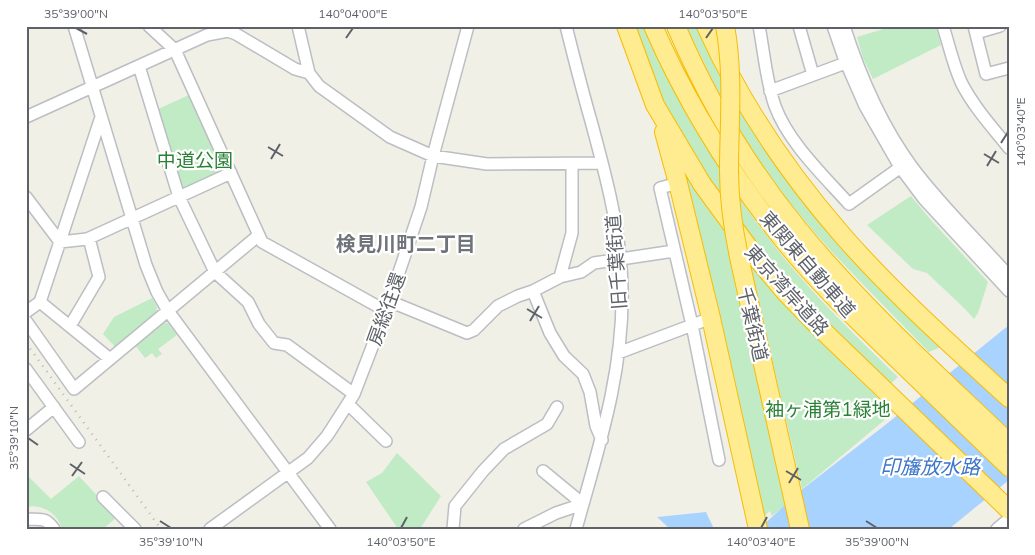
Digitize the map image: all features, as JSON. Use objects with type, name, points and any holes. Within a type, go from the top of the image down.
[{"type":"highway","name":"東京湾岸道路","points":[[626,26],[656,105],[702,184],[754,255],[786,293],[819,327],[1009,510]]},
{"type":"highway","name":"東関東自動車道","points":[[653,26],[703,124],[753,200],[786,243],[847,311],[1009,443]]},
{"type":"highway","name":"東関東自動車道","points":[[676,26],[703,84],[731,134],[775,199],[799,230],[1009,467]]},
{"type":"highway","points":[[706,26],[743,96],[773,144],[803,186],[843,236],[946,340],[1009,398]]},
{"type":"highway","name":"千葉街道","points":[[726,26],[731,85],[730,198],[740,266],[800,529]]},
{"type":"highway","name":"千葉街道","points":[[656,105],[678,184],[711,318],[758,528]]},
{"type":"street","points":[[74,26],[146,265],[157,292],[168,311],[330,529]]},
{"type":"street","points":[[149,26],[175,50],[262,242],[388,306],[467,333],[474,330],[498,306],[560,277],[581,272],[594,263],[674,251]]},
{"type":"street","points":[[298,26],[310,73],[318,86],[390,136],[433,156],[486,164],[602,163]]},
{"type":"street","name":"房総往還","points":[[210,529],[308,458],[327,436],[354,394],[388,306],[421,208],[468,26]]},
{"type":"street","name":"旧千葉街道","points":[[566,26],[610,194],[620,258],[622,289],[618,353],[610,407],[576,529]]},
{"type":"street","points":[[759,26],[770,91],[778,113],[792,136],[849,204],[904,165]]},
{"type":"street","points":[[799,26],[813,75]]},
{"type":"street","points":[[833,26],[850,61],[878,110],[904,165],[924,199],[1006,280]]},
{"type":"street","points":[[844,26],[850,61]]},
{"type":"street","points":[[944,26],[951,55],[961,80],[976,106],[1009,148]]},
{"type":"street","points":[[1000,26],[975,30],[986,74],[1009,68]]},
{"type":"street","points":[[26,117],[207,34],[227,28],[295,69],[310,73]]},
{"type":"street","points":[[770,91],[850,61]]},
{"type":"street","points":[[139,66],[179,196],[215,272],[248,302],[259,324],[274,343],[287,345],[354,394]]},
{"type":"street","points":[[26,312],[40,302],[101,117]]},
{"type":"street","points":[[560,277],[572,233],[572,164]]},
{"type":"street","points":[[60,242],[89,238],[231,173]]},
{"type":"street","points":[[678,184],[660,188],[692,325],[719,460]]},
{"type":"street","points":[[26,197],[60,242]]},
{"type":"street","points":[[26,321],[74,389],[258,235]]},
{"type":"street","points":[[70,326],[99,277],[89,238]]},
{"type":"street","points":[[532,291],[550,333],[564,356],[583,374],[590,392],[596,426],[602,440]]},
{"type":"street","points":[[40,302],[110,359]]},
{"type":"street","points":[[618,353],[711,318]]},
{"type":"street","points":[[26,370],[79,442]]},
{"type":"street","points":[[348,404],[386,441]]},
{"type":"street","points":[[26,430],[54,407]]},
{"type":"street","points":[[453,529],[455,506],[484,471],[504,449],[547,424],[557,407]]},
{"type":"street","points":[[543,471],[583,504]]},
{"type":"street","points":[[103,497],[135,529]]},
{"type":"street","points":[[524,529],[583,504]]},
{"type":"street","points":[[26,519],[41,518],[50,522],[54,529]]},
{"type":"street","points":[[996,529],[1009,519]]},
{"type":"green space","points":[[632,26],[643,26],[673,87],[706,147],[764,232],[812,290],[898,377],[888,386],[822,323],[726,209],[661,101]]},
{"type":"green space","points":[[686,26],[701,26],[743,106],[943,346],[929,352],[825,245],[787,199],[733,120]]},
{"type":"green space","points":[[893,26],[936,26],[941,45],[873,79],[863,58],[857,37]]},
{"type":"green space","name":"中道公園","points":[[191,94],[224,167],[222,173],[183,191],[179,189],[156,110]]},
{"type":"green space","points":[[681,172],[685,172],[730,238],[789,502],[772,516],[770,511],[763,517]]},
{"type":"green space","points":[[911,196],[988,282],[978,313],[974,319],[927,273],[913,269],[867,225]]},
{"type":"green space","name":"袖ヶ浦第1緑地","points":[[750,264],[825,346],[893,413],[802,489]]},
{"type":"green space","points":[[152,298],[157,307],[156,314],[116,348],[103,334],[114,317]]},
{"type":"green space","points":[[162,322],[168,323],[177,335],[158,349],[162,354],[156,358],[152,353],[145,358],[135,345]]},
{"type":"green space","points":[[397,453],[441,496],[420,529],[398,529],[366,482],[382,473]]},
{"type":"green space","points":[[26,474],[51,499],[79,476],[117,517],[103,529],[62,529],[57,519],[49,511],[38,507],[26,507]]},
{"type":"water","name":"印旛放水路","points":[[1009,325],[1009,480],[949,529],[759,529],[800,491]]},
{"type":"water","points":[[706,512],[714,529],[670,529],[657,517]]},
{"type":"railway","points":[[26,343],[161,529]]},
{"type":"district","name":"検見川町二丁目","points":[[406,244]]}]
